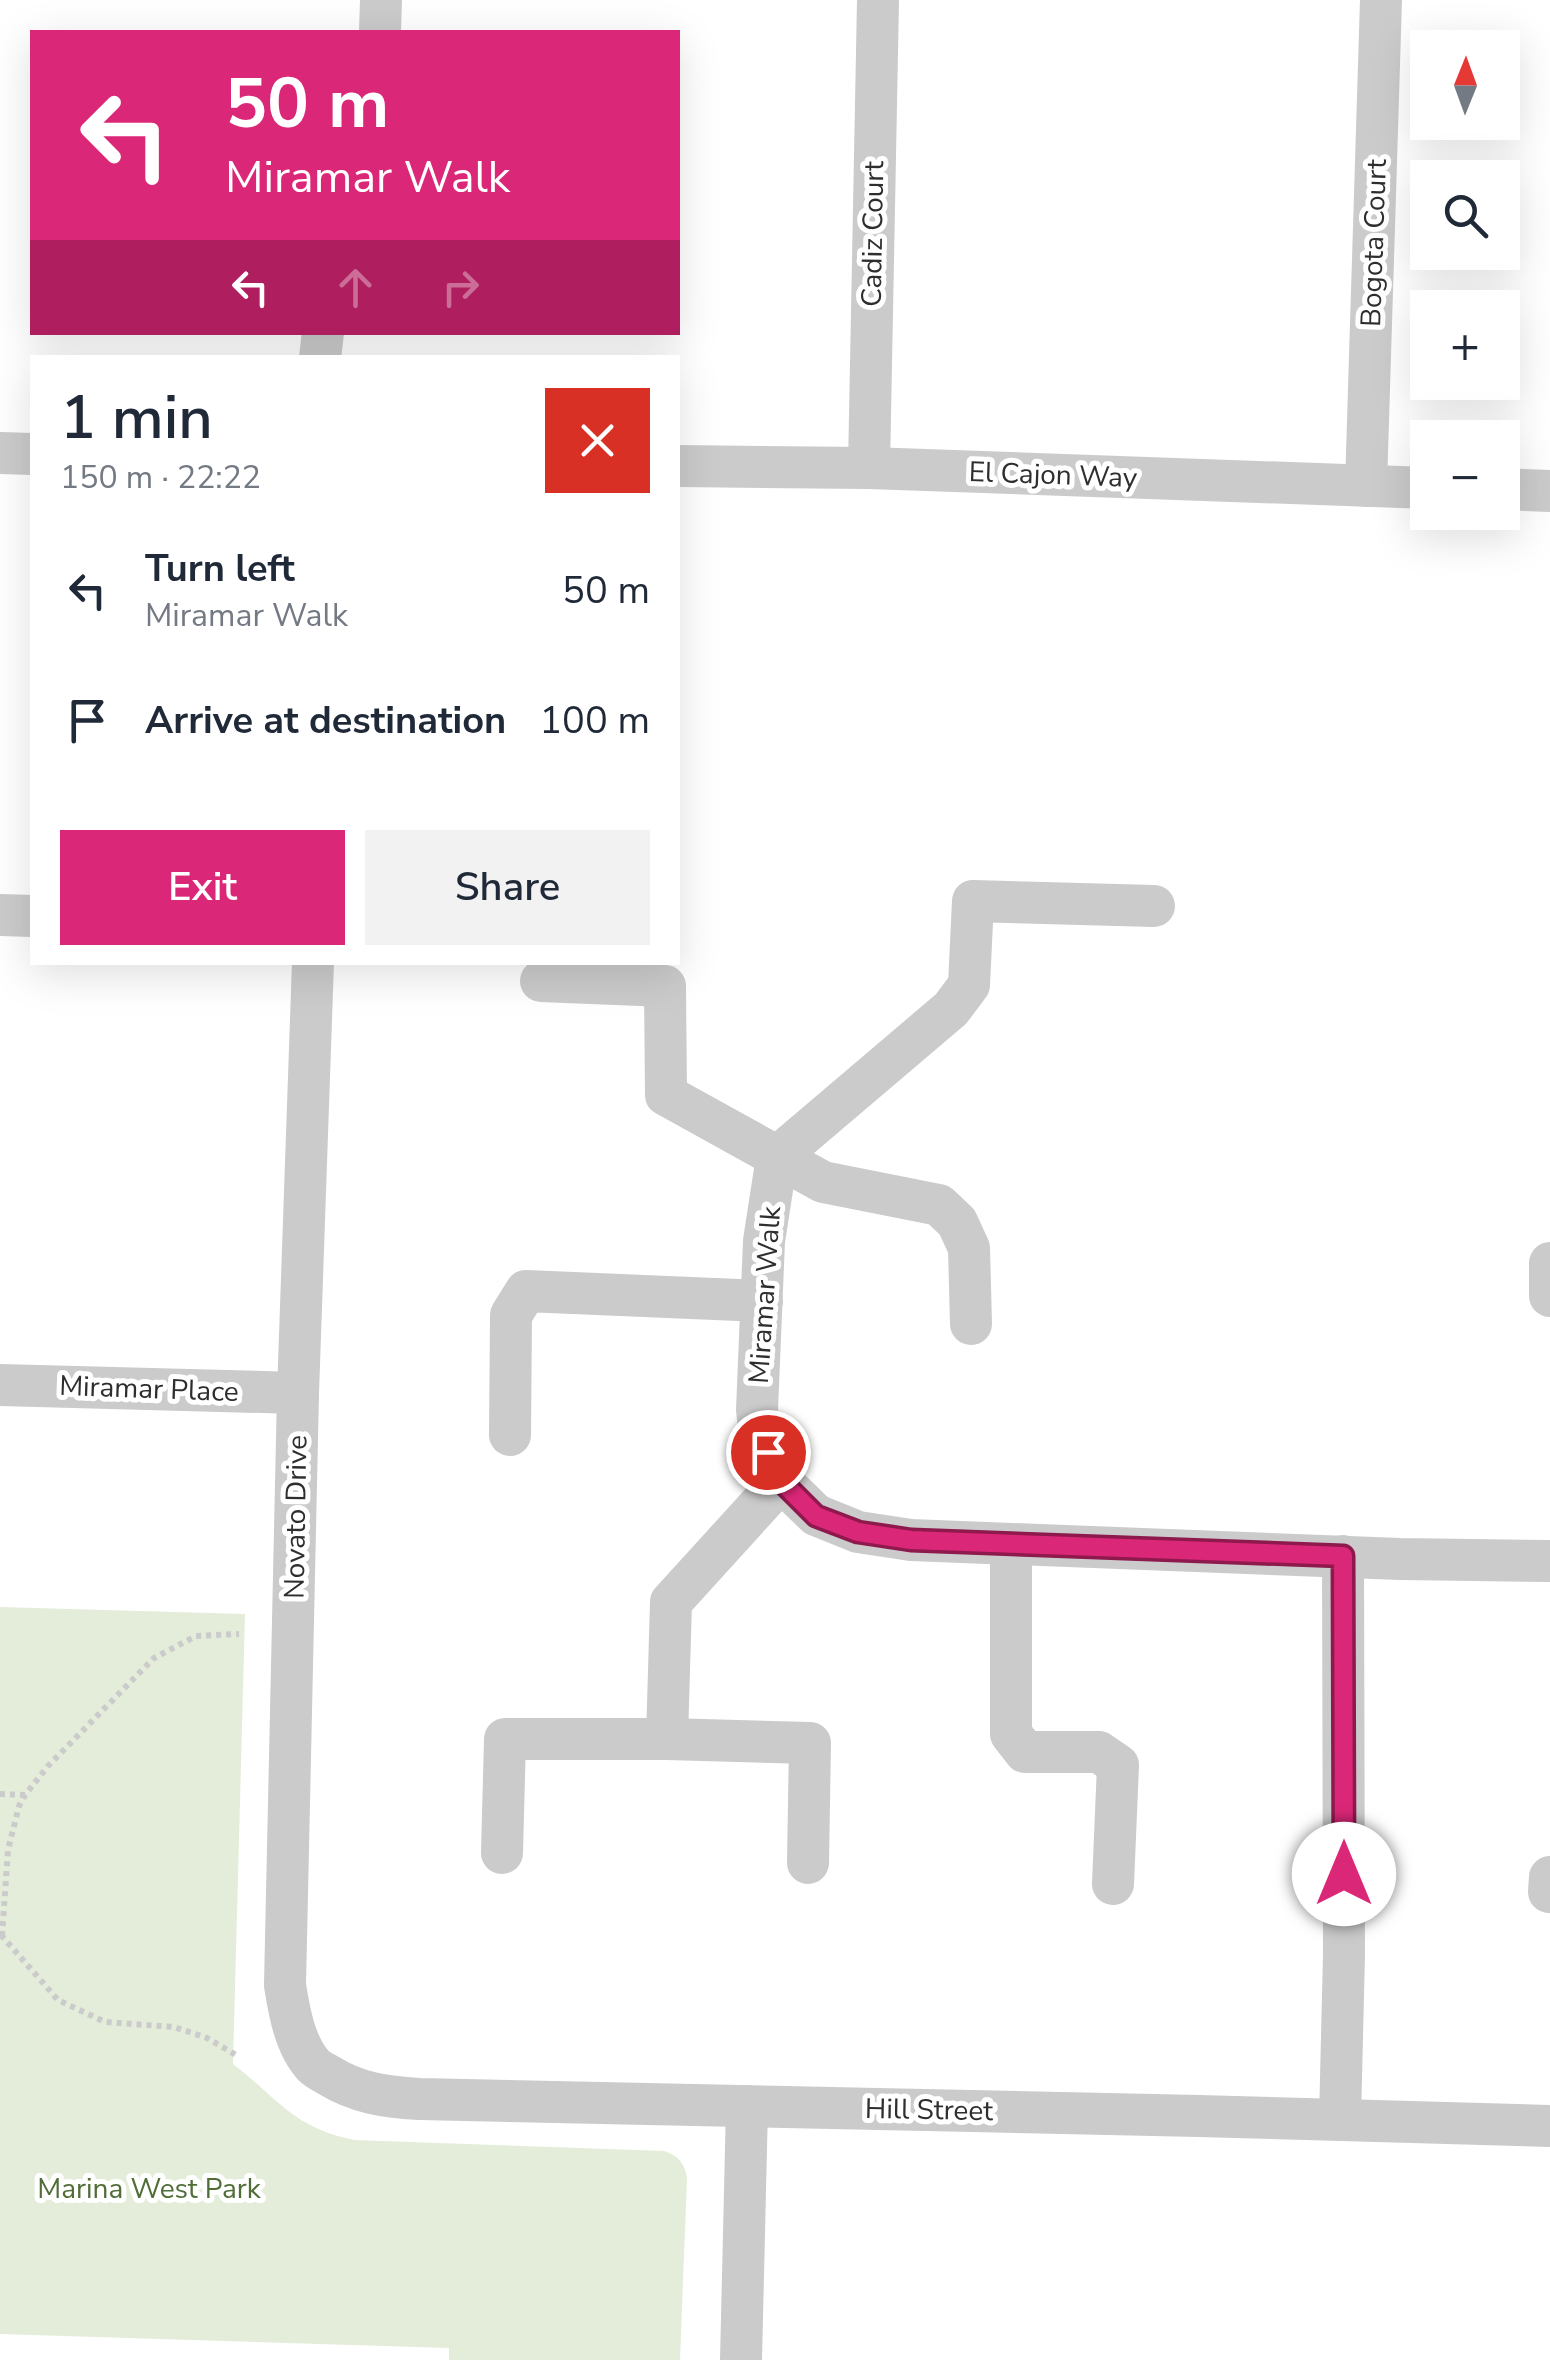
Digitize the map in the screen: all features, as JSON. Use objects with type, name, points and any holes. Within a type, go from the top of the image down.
[{"type":"street","points":[[380,30],[381,0]]},
{"type":"street","name":"Cadiz Court","points":[[869,468],[878,0]]},
{"type":"street","name":"Bogota Court","points":[[1366,486],[1381,0]]},
{"type":"street","points":[[0,453],[30,454]]},
{"type":"street","name":"El Cajon Way","points":[[680,466],[869,468],[1410,487]]},
{"type":"street","points":[[1520,490],[1550,490]]},
{"type":"street","points":[[777,1157],[951,1010],[968,985],[973,901],[1154,906]]},
{"type":"street","points":[[0,914],[30,916]]},
{"type":"street","name":"Novato Drive","points":[[313,965],[298,1394],[285,1985],[294,2026],[314,2066]]},
{"type":"street","points":[[541,982],[665,986],[666,1095],[823,1182],[939,1205],[957,1222],[969,1248],[971,1324]]},
{"type":"street","name":"Miramar Walk","points":[[777,1157],[764,1241],[757,1410],[759,1428],[777,1477],[816,1516],[858,1532],[911,1540],[1550,1561]]},
{"type":"street","points":[[1550,1263],[1550,1296]]},
{"type":"street","points":[[510,1435],[511,1315],[526,1291],[762,1302]]},
{"type":"street","name":"Miramar Place","points":[[0,1385],[298,1394]]},
{"type":"street","points":[[667,1739],[671,1602],[781,1481]]},
{"type":"street","points":[[1011,1545],[1011,1734],[1025,1752],[1099,1752],[1118,1766],[1113,1884]]},
{"type":"street","points":[[1340,2120],[1344,1954],[1343,1556]]},
{"type":"street","points":[[502,1853],[506,1738],[810,1743],[808,1863]]},
{"type":"street","points":[[1550,1877],[1550,1892]]},
{"type":"street","name":"Hill Street","points":[[314,2066],[349,2086],[384,2097],[1550,2126]]},
{"type":"street","points":[[741,2360],[747,2106]]},
{"type":"path","points":[[236,2055],[207,2038],[174,2027],[105,2022],[58,2000],[1,1935],[8,1850],[25,1795],[48,1766],[154,1658],[196,1636],[238,1634]]},
{"type":"path","points":[[0,1794],[25,1795]]},
{"type":"green space","name":"Marina West Park","points":[[0,1607],[245,1614],[233,2064],[301,2120],[354,2140],[664,2151],[673,2155],[683,2164],[687,2178],[680,2360],[449,2360],[449,2348],[0,2334]]},
{"type":"route","points":[[768,1452],[777,1477],[816,1516],[858,1532],[911,1540],[1343,1556],[1344,1874]]}]
